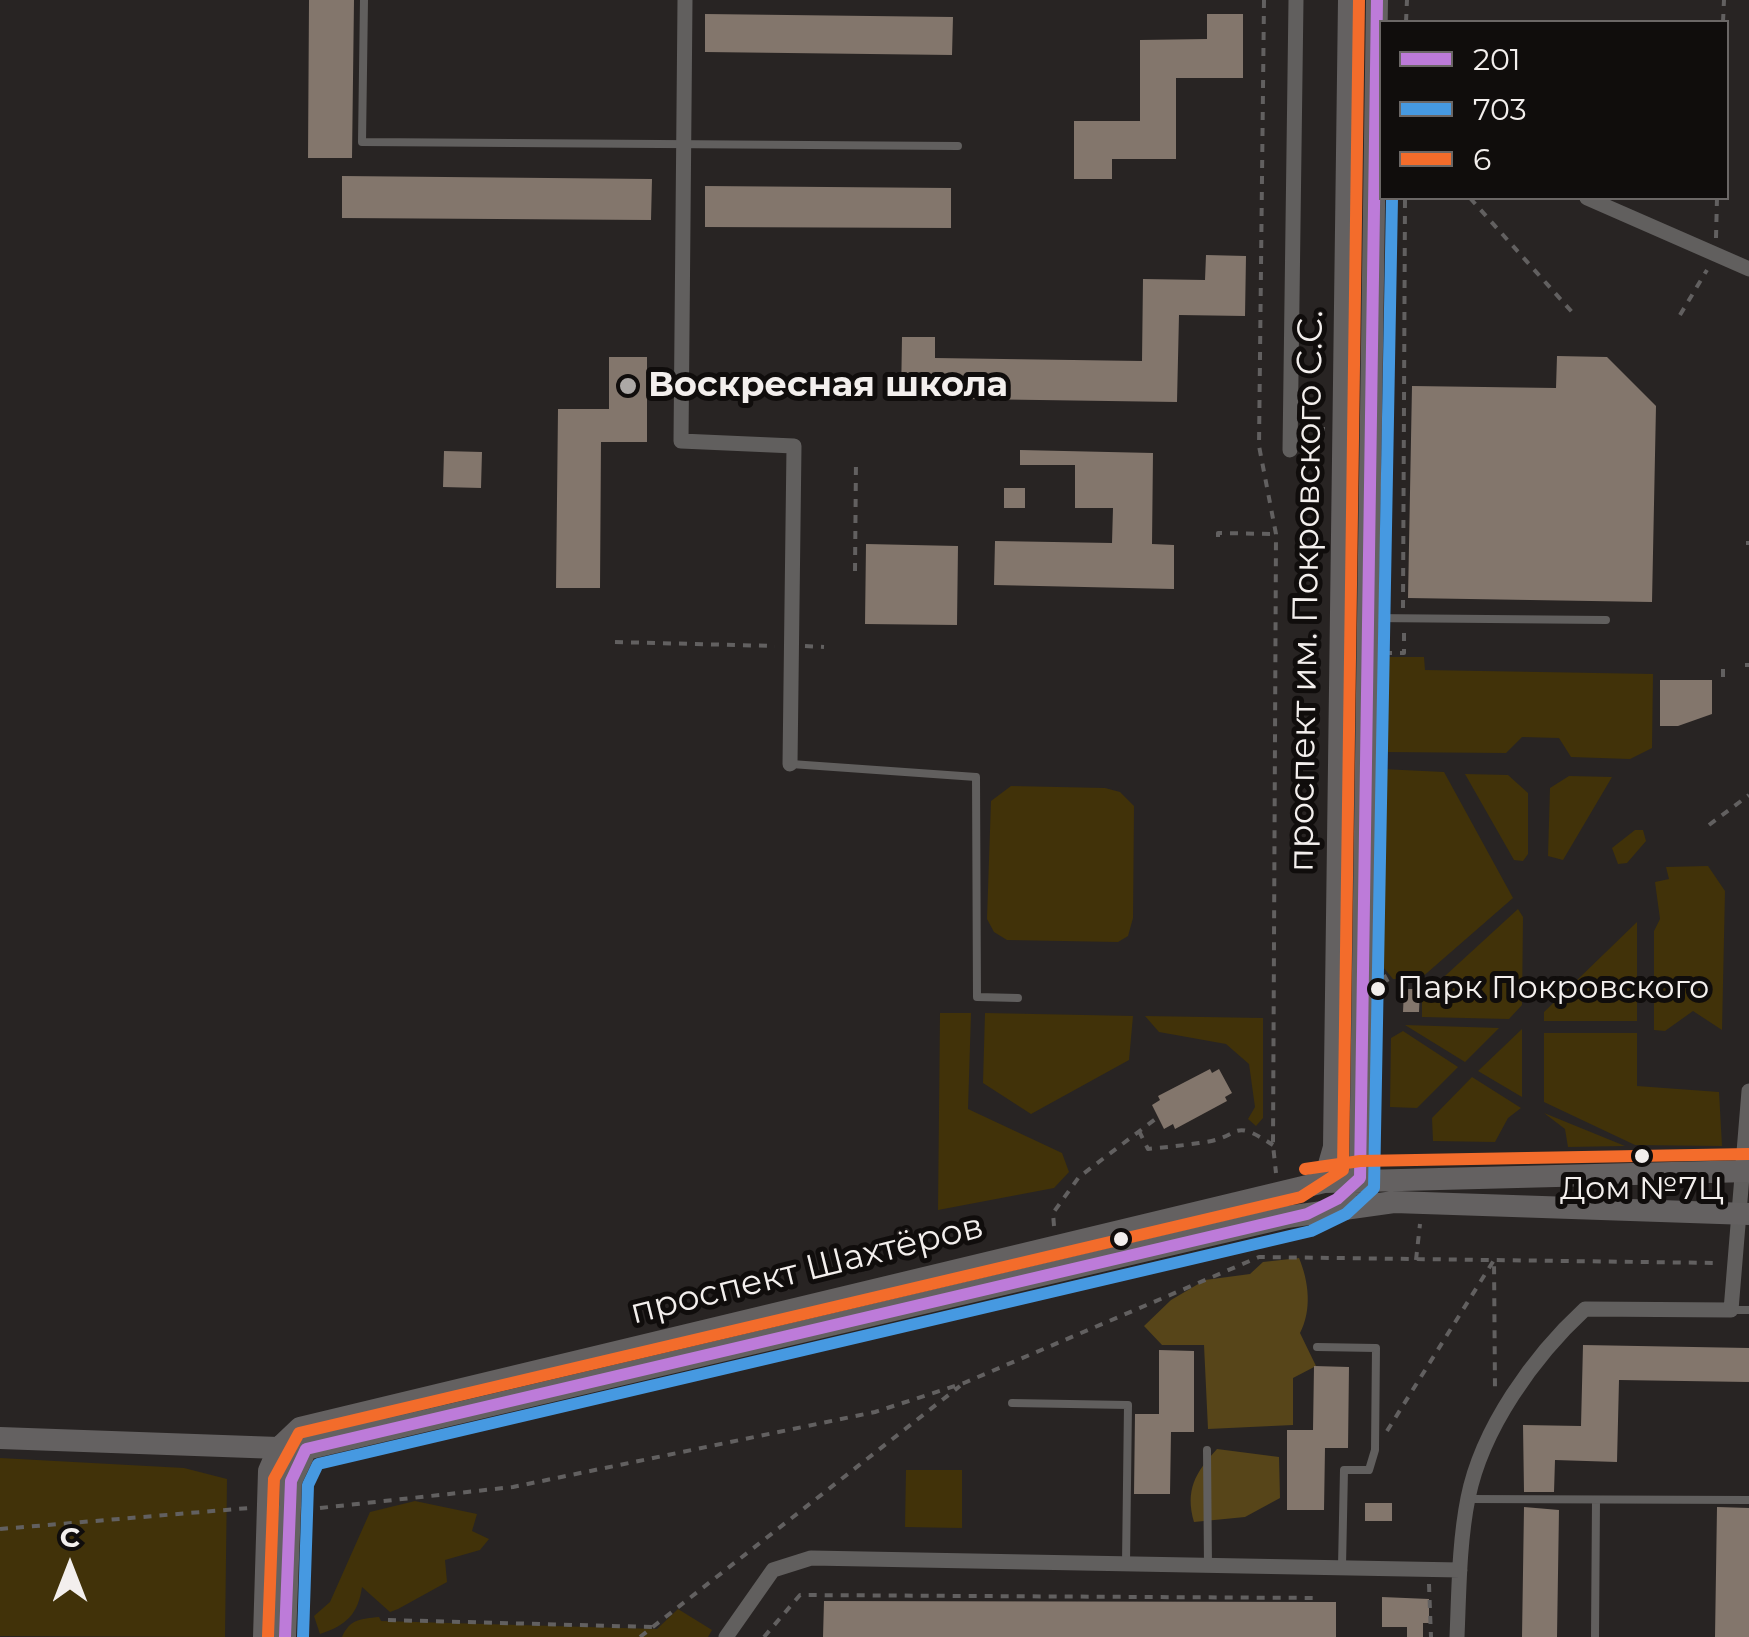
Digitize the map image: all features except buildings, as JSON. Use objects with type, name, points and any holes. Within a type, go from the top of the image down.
[{"type":"main road","name":"проспект им. Покровского С.С.","points":[[1324,1182],[1334,1147],[1349,0]]},
{"type":"main road","name":"проспект им. Покровского С.С.","points":[[1360,1178],[1366,618],[1379,113],[1377,0]]},
{"type":"main road","points":[[1334,1147],[1360,1178],[1394,1202]]},
{"type":"main road","name":"проспект Шахтёров","points":[[278,1448],[300,1428],[1324,1182],[1360,1178],[1746,1171]]},
{"type":"main road","name":"проспект Шахтёров","points":[[1308,1214],[1336,1199],[1360,1178]]},
{"type":"main road","name":"проспект Шахтёров","points":[[0,1438],[306,1449],[1308,1214],[1394,1202],[1744,1213]]},
{"type":"main road","points":[[264,1637],[269,1471],[278,1448]]},
{"type":"main road","points":[[285,1637],[290,1481],[306,1449]]},
{"type":"street","points":[[685,0],[681,442],[794,446],[790,764]]},
{"type":"street","points":[[1290,450],[1296,0]]},
{"type":"street","points":[[1348,95],[1379,113]]},
{"type":"street","points":[[1592,200],[1749,269]]},
{"type":"street","points":[[1457,1637],[1468,1498],[1496,1424],[1549,1346],[1585,1309],[1731,1310],[1744,1213],[1749,1090]]},
{"type":"street","points":[[726,1637],[773,1570],[811,1558],[1126,1567],[1460,1570]]},
{"type":"lane","points":[[364,0],[362,142],[958,146]]},
{"type":"lane","points":[[1366,618],[1606,620]]},
{"type":"lane","points":[[790,764],[976,777],[977,997],[1018,998]]},
{"type":"lane","points":[[1731,1310],[1749,1310]]},
{"type":"lane","points":[[1316,1347],[1376,1348],[1375,1450],[1369,1470],[1344,1470],[1342,1570]]},
{"type":"lane","points":[[1012,1402],[1128,1405],[1126,1567]]},
{"type":"lane","points":[[1207,1450],[1208,1567]]},
{"type":"lane","points":[[1468,1498],[1749,1500]]},
{"type":"lane","points":[[1595,1637],[1596,1500]]},
{"type":"path","points":[[1264,0],[1259,446],[1276,534],[1272,1144],[1276,1175]]},
{"type":"path","points":[[1380,653],[1404,653],[1405,200]]},
{"type":"path","points":[[1472,200],[1572,312]]},
{"type":"path","points":[[1300,429],[1330,429]]},
{"type":"path","points":[[854,571],[856,460]]},
{"type":"path","points":[[1218,537],[1218,533],[1276,534]]},
{"type":"path","points":[[615,642],[824,648]]},
{"type":"path","points":[[1722,669],[1722,680]]},
{"type":"path","points":[[1709,824],[1749,795]]},
{"type":"path","points":[[1376,962],[1391,988]]},
{"type":"path","points":[[1055,1230],[1053,1213],[1079,1176],[1158,1117]]},
{"type":"path","points":[[1139,1131],[1148,1149],[1212,1142],[1232,1128],[1252,1131],[1272,1144]]},
{"type":"path","points":[[320,1508],[513,1487],[874,1412],[964,1383],[1259,1258],[1736,1263]]},
{"type":"path","points":[[1494,1260],[1496,1424]]},
{"type":"path","points":[[1375,1450],[1494,1260]]},
{"type":"path","points":[[640,1637],[964,1383]]},
{"type":"path","points":[[0,1530],[249,1508]]},
{"type":"path","points":[[1430,1569],[1431,1637]]},
{"type":"path","points":[[764,1637],[800,1595],[1320,1598]]},
{"type":"path","points":[[388,1620],[652,1627]]},
{"type":"shaded area","points":[[1384,657],[1424,657],[1425,670],[1653,674],[1652,748],[1630,759],[1571,757],[1559,738],[1522,737],[1506,753],[1382,752]]},
{"type":"shaded area","points":[[1382,769],[1444,772],[1513,898],[1420,979],[1393,979],[1378,961]]},
{"type":"shaded area","points":[[1465,774],[1508,775],[1528,793],[1528,854],[1523,861],[1514,860]]},
{"type":"shaded area","points":[[1569,776],[1612,777],[1563,860],[1548,856],[1550,788]]},
{"type":"shaded area","points":[[1011,786],[1105,788],[1120,792],[1134,806],[1133,918],[1128,936],[1118,942],[1007,940],[994,932],[987,919],[991,801]]},
{"type":"shaded area","points":[[1635,830],[1643,830],[1646,841],[1627,863],[1618,864],[1612,848]]},
{"type":"shaded area","points":[[1708,866],[1725,891],[1722,1030],[1693,1011],[1665,1031],[1654,1030],[1654,931],[1660,919],[1655,882],[1669,879],[1666,867]]},
{"type":"shaded area","points":[[1518,909],[1523,917],[1522,1005],[1509,1019],[1422,1017],[1422,997]]},
{"type":"shaded area","points":[[1637,922],[1637,1021],[1544,1021],[1544,1012]]},
{"type":"shaded area","points":[[940,1013],[971,1013],[968,1109],[1062,1153],[1069,1172],[1054,1188],[938,1210]]},
{"type":"shaded area","points":[[985,1013],[1133,1016],[1129,1060],[1031,1114],[983,1083]]},
{"type":"shaded area","points":[[1145,1016],[1263,1018],[1263,1118],[1256,1126],[1248,1119],[1255,1107],[1249,1064],[1226,1044],[1159,1032]]},
{"type":"shaded area","points":[[1405,1025],[1499,1028],[1465,1062]]},
{"type":"shaded area","points":[[1522,1029],[1522,1097],[1478,1071]]},
{"type":"shaded area","points":[[1403,1031],[1458,1067],[1417,1108],[1390,1107],[1391,1038]]},
{"type":"shaded area","points":[[1544,1033],[1637,1033],[1637,1086],[1719,1092],[1722,1146],[1635,1145],[1544,1102]]},
{"type":"shaded area","points":[[1472,1077],[1521,1108],[1508,1118],[1495,1142],[1433,1141],[1432,1118]]},
{"type":"shaded area","points":[[1544,1113],[1625,1146],[1568,1147],[1565,1129]]},
{"type":"shaded area","points":[[1299,1258],[1308,1296],[1300,1333],[1316,1366],[1293,1378],[1293,1425],[1208,1429],[1204,1345],[1162,1345],[1144,1326],[1171,1300],[1205,1280],[1250,1274],[1263,1262]]},
{"type":"shaded area","points":[[1217,1449],[1279,1457],[1280,1498],[1245,1517],[1194,1522],[1194,1483]]},
{"type":"shaded area","points":[[0,1458],[184,1468],[227,1479],[225,1637],[0,1636]]},
{"type":"shaded area","points":[[906,1470],[962,1470],[962,1528],[905,1527]]},
{"type":"shaded area","points":[[415,1501],[477,1514],[472,1531],[489,1539],[480,1550],[445,1560],[447,1582],[398,1609],[390,1612],[362,1587],[350,1617],[320,1634],[314,1616],[330,1602],[370,1512]]},
{"type":"shaded area","points":[[678,1609],[712,1630],[708,1637],[342,1637],[356,1621],[379,1617],[381,1621],[657,1629]]},
{"type":"transit line","name":"6","points":[[268,1636],[274,1479],[299,1433],[1301,1197],[1343,1170],[1359,0]]},
{"type":"transit line","name":"201","points":[[285,1637],[291,1481],[306,1449],[1307,1214],[1337,1199],[1360,1178],[1377,0]]},
{"type":"transit line","name":"703","points":[[303,1637],[308,1485],[318,1464],[1311,1231],[1346,1214],[1374,1188],[1392,200]]},
{"type":"transit line","name":"6","points":[[1305,1169],[1360,1161],[1749,1154]]},
{"type":"place","name":"Воскресная школа","points":[[628,386]]},
{"type":"place","name":"Парк Покровского","points":[[1378,989]]},
{"type":"place","name":"Дом №7Ц","points":[[1642,1156]]}]
